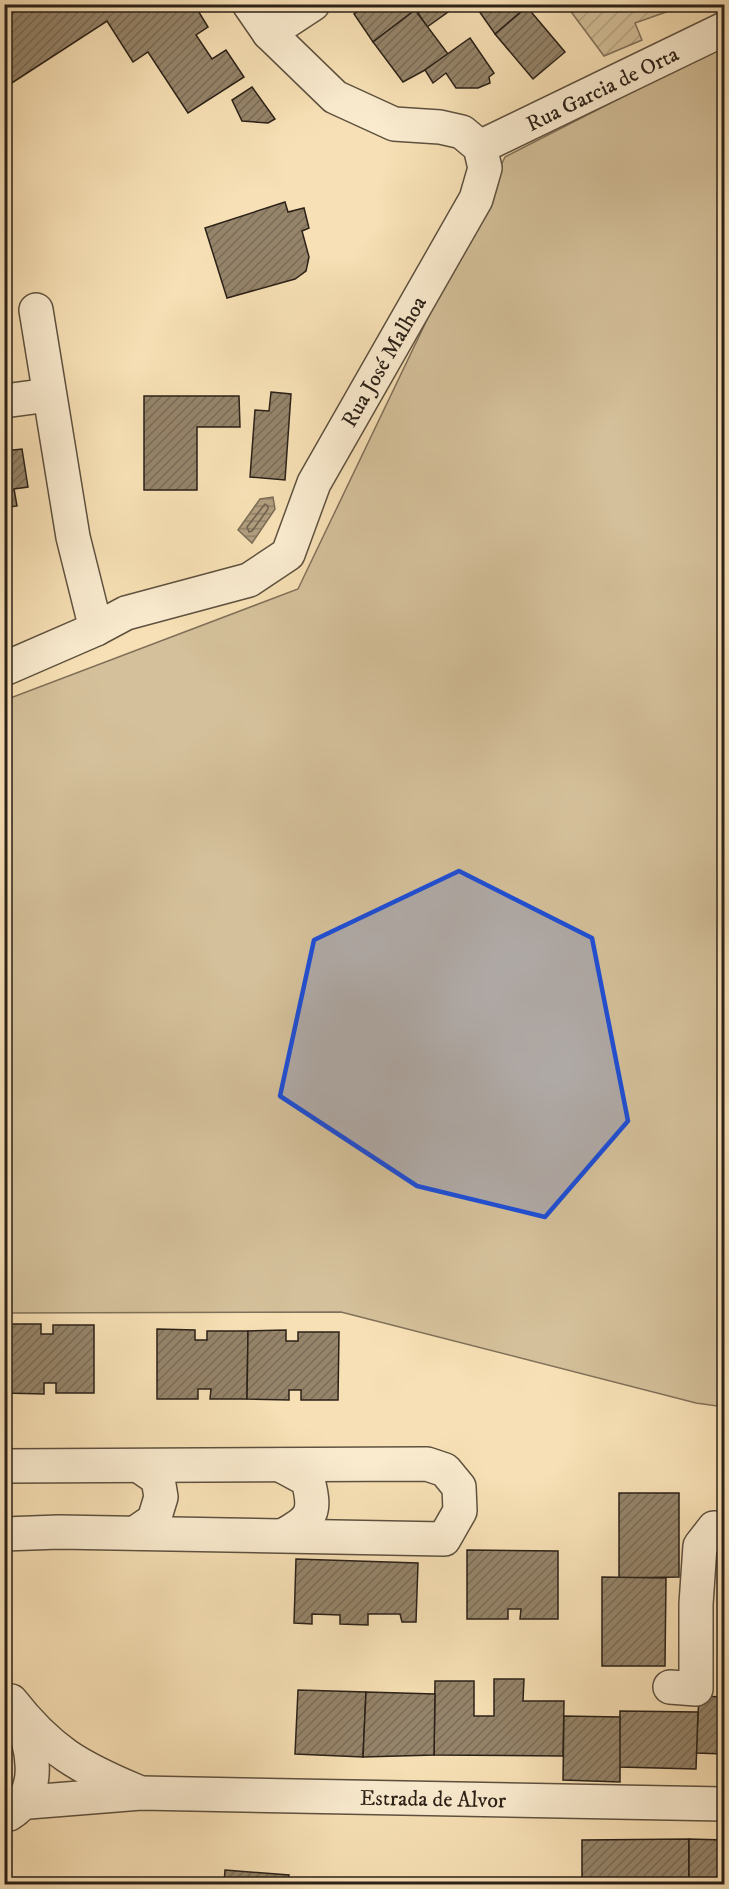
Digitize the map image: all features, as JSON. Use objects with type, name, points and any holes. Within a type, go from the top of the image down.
[{"type":"street","points":[[249,4],[269,33],[335,97],[394,124],[440,127],[462,132],[480,147]]},
{"type":"street","points":[[269,33],[313,4]]},
{"type":"street","name":"Rua Garcia de Orta","points":[[480,147],[724,29]]},
{"type":"street","name":"Rua José Malhoa","points":[[4,669],[96,629],[126,613],[249,580],[288,554],[314,483],[476,199],[485,168],[480,147]]},
{"type":"street","points":[[36,310],[73,537],[96,629]]},
{"type":"street","points":[[4,401],[49,395]]},
{"type":"street","points":[[4,1466],[427,1464],[445,1470],[459,1487],[460,1511],[444,1539],[59,1532],[4,1534]]},
{"type":"street","points":[[280,1465],[308,1480],[314,1502],[305,1524],[284,1535]]},
{"type":"street","points":[[135,1533],[154,1520],[161,1497],[158,1479],[139,1466]]},
{"type":"street","points":[[670,1687],[696,1689],[696,1604],[700,1546],[714,1528],[724,1529]]},
{"type":"street","points":[[8,1696],[31,1726],[64,1755],[85,1768],[141,1793]]},
{"type":"street","points":[[8,1696],[27,1735],[32,1772],[30,1787],[10,1808]]},
{"type":"street","name":"Estrada de Alvor","points":[[10,1808],[141,1793],[724,1804]]},
{"type":"highlighted area","points":[[459,871],[592,938],[628,1121],[545,1217],[417,1186],[280,1096],[314,940]]},
{"type":"shaded area","points":[[566,5],[686,5],[635,23],[642,40],[604,56]]},
{"type":"shaded area","points":[[724,45],[724,1407],[696,1403],[341,1312],[5,1313],[5,700],[298,589],[505,157]]},
{"type":"water","points":[[273,497],[275,509],[252,543],[238,530],[260,499]]},
{"type":"building","points":[[25,4],[176,4],[180,11],[194,4],[208,27],[196,35],[212,59],[226,50],[244,77],[188,113],[148,52],[133,62],[107,21],[4,88],[4,18]]},
{"type":"building","points":[[367,4],[411,4],[415,10],[373,42],[354,14]]},
{"type":"building","points":[[429,4],[443,4],[448,12],[427,27],[418,13]]},
{"type":"building","points":[[474,4],[525,4],[527,7],[495,34]]},
{"type":"building","points":[[527,7],[565,52],[533,79],[495,34]]},
{"type":"building","points":[[415,10],[448,54],[403,82],[373,42]]},
{"type":"building","points":[[470,38],[494,73],[489,77],[490,83],[478,88],[456,88],[446,73],[433,83],[425,70]]},
{"type":"building","points":[[252,87],[275,119],[268,123],[242,121],[232,100]]},
{"type":"building","points":[[285,202],[288,212],[304,208],[309,228],[302,231],[309,257],[306,271],[295,279],[227,298],[205,228]]},
{"type":"building","points":[[271,392],[291,394],[285,480],[250,477],[255,410],[269,411]]},
{"type":"building","points":[[144,396],[239,396],[240,427],[197,427],[197,490],[144,490]]},
{"type":"building","points":[[22,449],[28,487],[14,489],[17,506],[4,508],[4,451]]},
{"type":"building","points":[[4,1324],[41,1324],[41,1334],[53,1334],[53,1325],[94,1325],[94,1393],[56,1393],[56,1383],[44,1383],[44,1394],[4,1393]]},
{"type":"building","points":[[157,1329],[195,1330],[195,1340],[207,1340],[207,1331],[248,1331],[247,1399],[210,1399],[211,1389],[198,1389],[198,1399],[157,1399]]},
{"type":"building","points":[[286,1330],[286,1341],[298,1341],[298,1332],[339,1332],[338,1400],[301,1400],[301,1390],[289,1390],[289,1400],[247,1399],[248,1331]]},
{"type":"building","points":[[619,1493],[679,1493],[679,1577],[619,1578]]},
{"type":"building","points":[[467,1550],[558,1551],[558,1619],[520,1619],[521,1609],[508,1609],[508,1619],[467,1619]]},
{"type":"building","points":[[296,1559],[418,1563],[416,1622],[402,1622],[400,1614],[368,1614],[368,1625],[340,1624],[340,1615],[312,1614],[312,1624],[294,1623]]},
{"type":"building","points":[[602,1577],[666,1578],[665,1666],[602,1666]]},
{"type":"building","points":[[494,1679],[524,1679],[523,1701],[564,1701],[563,1756],[434,1755],[435,1681],[474,1681],[474,1716],[494,1716]]},
{"type":"building","points":[[298,1690],[366,1692],[363,1757],[295,1754]]},
{"type":"building","points":[[366,1692],[435,1694],[434,1755],[363,1757]]},
{"type":"building","points":[[699,1696],[724,1697],[724,1754],[696,1753]]},
{"type":"building","points":[[620,1711],[698,1712],[696,1769],[619,1767]]},
{"type":"building","points":[[564,1716],[620,1717],[620,1782],[563,1780]]},
{"type":"building","points":[[689,1839],[689,1884],[582,1884],[582,1840]]},
{"type":"building","points":[[689,1839],[724,1840],[724,1884],[689,1884]]},
{"type":"building","points":[[225,1870],[289,1875],[288,1884],[224,1884]]},
{"type":"building","points":[[386,1883],[541,1884],[386,1884]]}]
